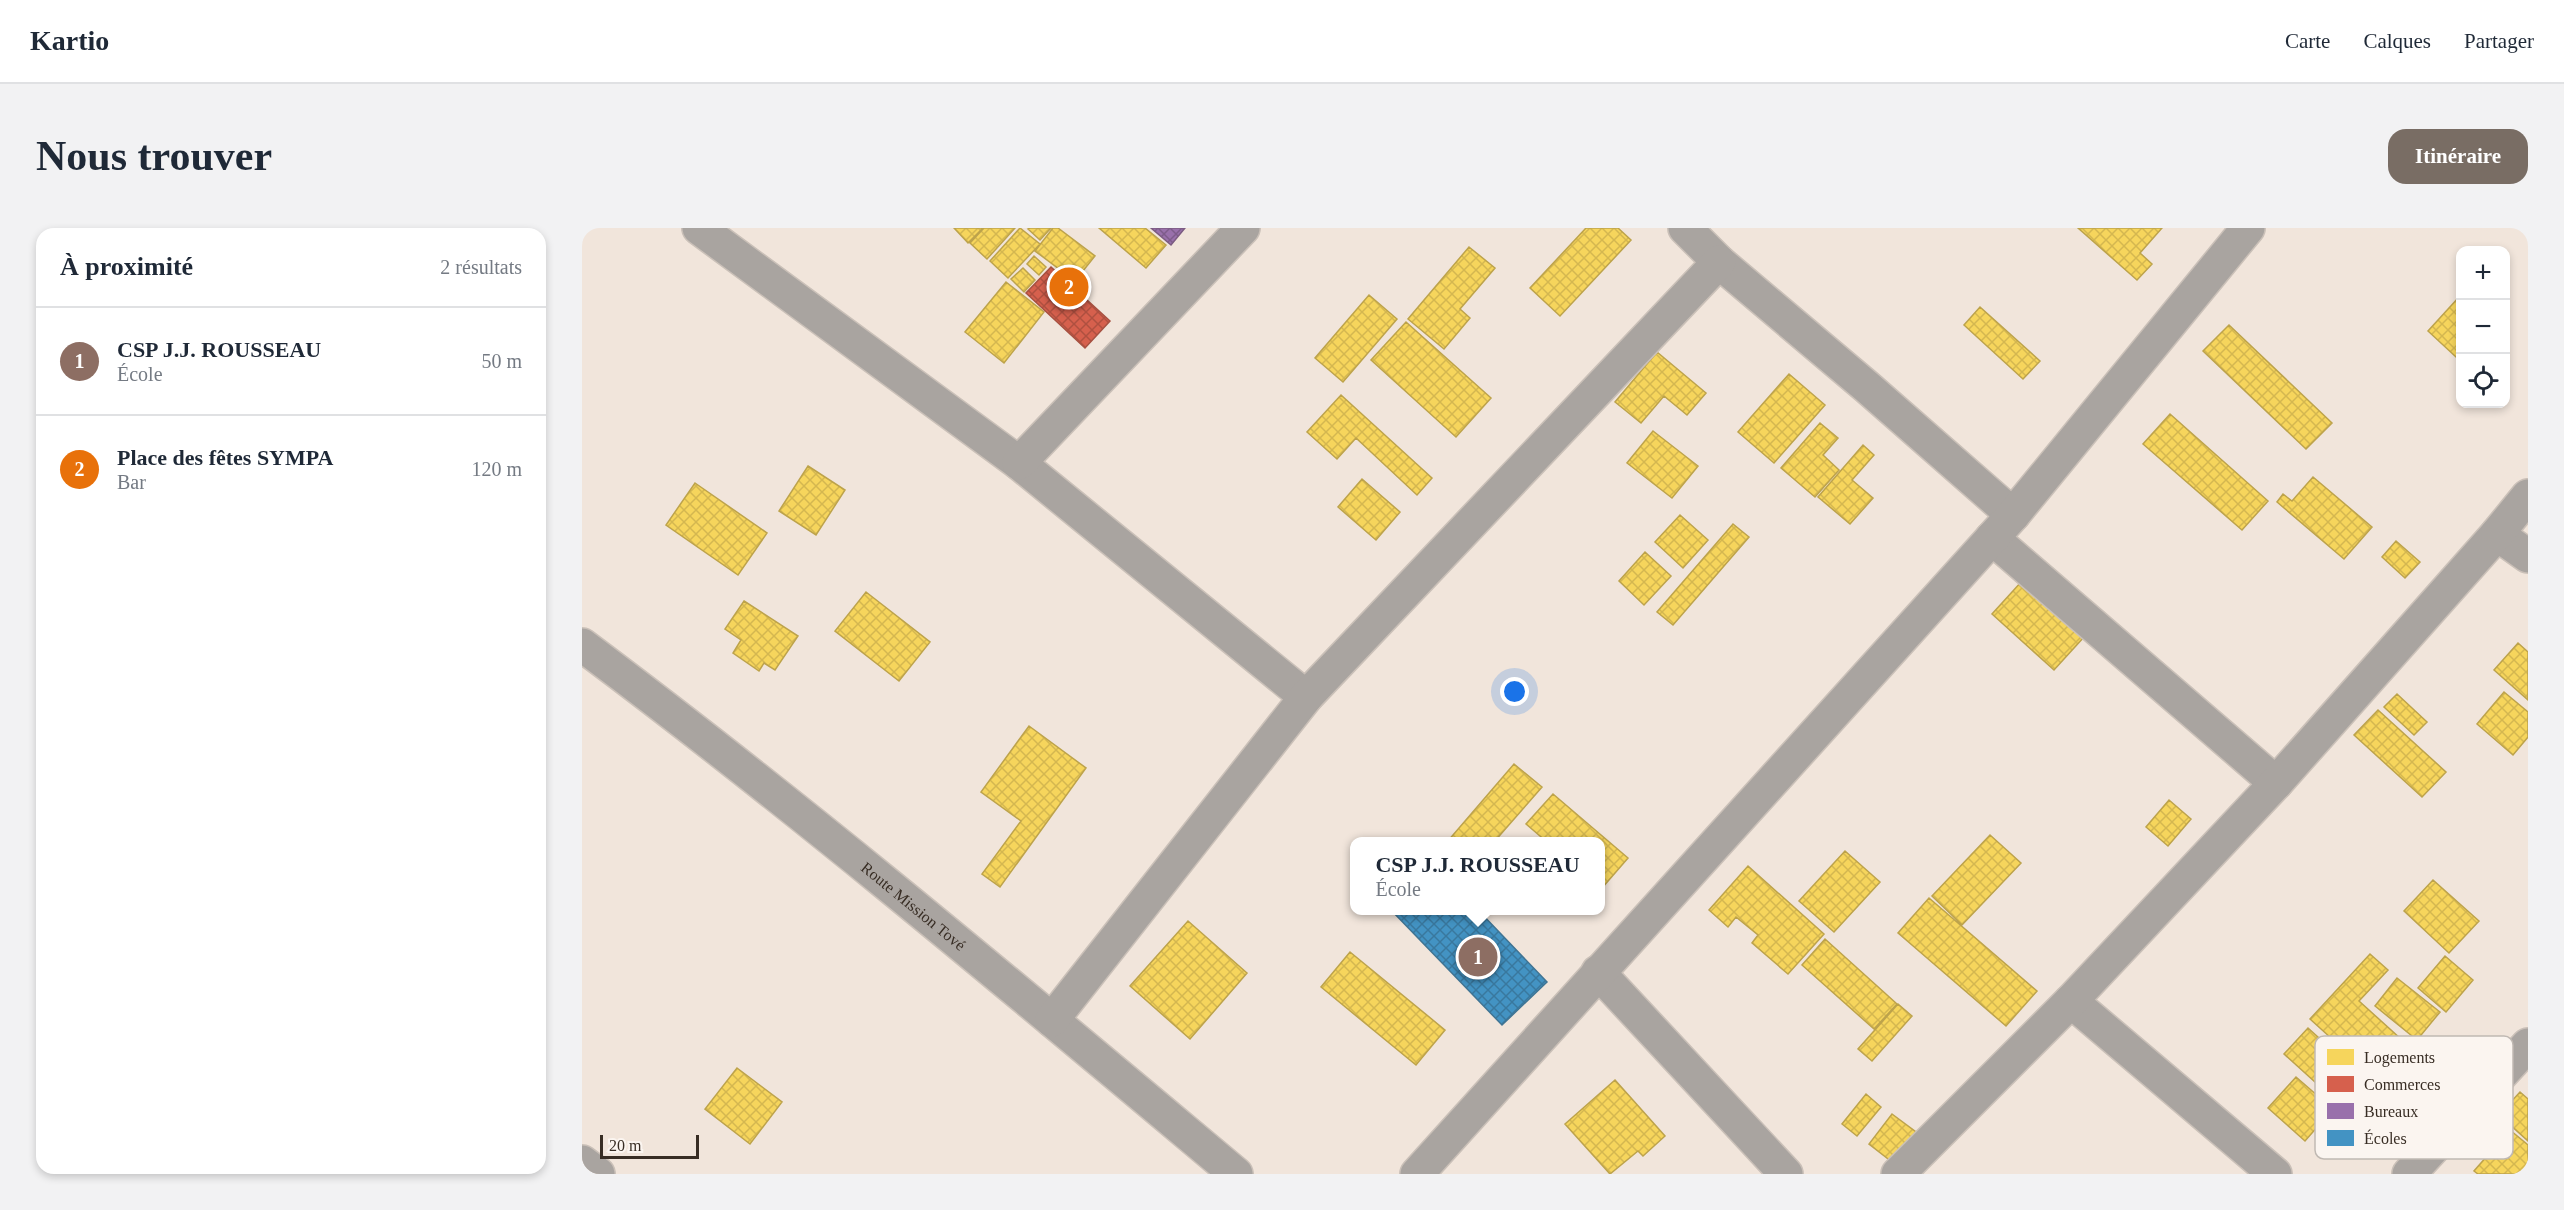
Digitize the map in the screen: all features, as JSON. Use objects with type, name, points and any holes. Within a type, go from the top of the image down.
[{"type":"street","points":[[699,228],[1019,463],[1306,697]]},
{"type":"street","points":[[1019,463],[1243,228]]},
{"type":"street","points":[[1685,228],[1719,262],[1867,387],[2002,527],[2276,783]]},
{"type":"street","points":[[1417,1174],[2002,527],[2248,228]]},
{"type":"street","points":[[1052,1020],[1306,697],[1719,262]]},
{"type":"street","points":[[1898,1174],[2071,1001],[2276,783],[2528,496]]},
{"type":"street","points":[[2497,534],[2528,556]]},
{"type":"street","name":"Route Mission Tové","points":[[582,645],[713,744],[1052,1020],[1236,1174]]},
{"type":"street","points":[[1598,972],[1786,1174]]},
{"type":"street","points":[[2071,1001],[2275,1174]]},
{"type":"street","points":[[2513,1061],[2528,1045]]},
{"type":"street","points":[[2409,1174],[2423,1159]]},
{"type":"street","points":[[582,1162],[598,1174]]},
{"type":"building: Logements","points":[[954,228],[983,228],[968,243]]},
{"type":"building: Logements","points":[[984,228],[1015,228],[987,259],[970,243]]},
{"type":"building: Logements","points":[[1020,228],[1040,244],[1008,278],[990,261]]},
{"type":"building: Logements","points":[[1051,228],[1040,240],[1028,229]]},
{"type":"building: Logements","points":[[1053,228],[1058,228],[1095,256],[1075,281],[1035,251]]},
{"type":"building: Logements","points":[[1099,228],[1145,228],[1166,245],[1146,268]]},
{"type":"building: Logements","points":[[1586,228],[1618,228],[1631,240],[1560,316],[1530,288]]},
{"type":"building: Logements","points":[[2078,228],[2162,228],[2140,253],[2152,264],[2137,280]]},
{"type":"building: Logements","points":[[1469,247],[1495,268],[1460,309],[1470,318],[1444,349],[1408,319]]},
{"type":"building: Logements","points":[[1034,256],[1046,267],[1039,275],[1027,264]]},
{"type":"building: Logements","points":[[1023,268],[1035,280],[1024,292],[1011,279]]},
{"type":"building: Logements","points":[[1006,282],[1044,312],[1004,363],[965,332]]},
{"type":"building: Logements","points":[[1369,295],[1397,319],[1343,382],[1315,358]]},
{"type":"building: Logements","points":[[2456,300],[2456,357],[2428,331]]},
{"type":"building: Logements","points":[[1980,307],[2040,361],[2023,379],[1964,325]]},
{"type":"building: Logements","points":[[1406,322],[1491,398],[1456,437],[1371,360]]},
{"type":"building: Logements","points":[[2229,325],[2332,423],[2306,449],[2203,351]]},
{"type":"building: Logements","points":[[1657,352],[1706,393],[1687,415],[1664,396],[1641,423],[1615,402]]},
{"type":"building: Logements","points":[[1789,374],[1825,405],[1774,463],[1738,432]]},
{"type":"building: Logements","points":[[1341,395],[1432,478],[1417,495],[1356,438],[1337,459],[1307,432]]},
{"type":"building: Logements","points":[[2170,414],[2268,501],[2242,530],[2143,444]]},
{"type":"building: Logements","points":[[1820,423],[1838,438],[1823,455],[1839,470],[1815,497],[1781,468]]},
{"type":"building: Logements","points":[[1653,431],[1698,466],[1672,498],[1627,463]]},
{"type":"building: Logements","points":[[1863,445],[1874,455],[1852,480],[1873,498],[1850,524],[1818,497]]},
{"type":"building: Logements","points":[[808,466],[845,490],[816,535],[779,511]]},
{"type":"building: Logements","points":[[2313,477],[2372,527],[2344,559],[2277,502],[2283,494],[2292,501]]},
{"type":"building: Logements","points":[[1362,479],[1400,512],[1376,540],[1338,507]]},
{"type":"building: Logements","points":[[695,483],[767,533],[738,575],[666,525]]},
{"type":"building: Logements","points":[[1680,515],[1708,540],[1683,568],[1655,542]]},
{"type":"building: Logements","points":[[1733,524],[1749,537],[1673,625],[1657,612]]},
{"type":"building: Logements","points":[[2396,541],[2420,562],[2405,578],[2382,557]]},
{"type":"building: Logements","points":[[1645,552],[1671,576],[1644,605],[1619,581]]},
{"type":"building: Logements","points":[[2022,581],[2084,637],[2054,670],[1992,614]]},
{"type":"building: Logements","points":[[866,592],[930,642],[899,681],[835,631]]},
{"type":"building: Logements","points":[[744,601],[798,636],[775,670],[764,663],[759,671],[733,653],[741,640],[725,629]]},
{"type":"building: Logements","points":[[2518,643],[2528,652],[2528,700],[2494,670]]},
{"type":"building: Logements","points":[[2504,692],[2528,712],[2528,737],[2513,755],[2477,724]]},
{"type":"building: Logements","points":[[2397,694],[2427,722],[2414,735],[2384,707]]},
{"type":"building: Logements","points":[[2378,710],[2446,772],[2422,797],[2354,735]]},
{"type":"building: Logements","points":[[1029,726],[1086,768],[1000,887],[982,874],[1021,821],[981,792]]},
{"type":"building: Logements","points":[[1514,764],[1542,787],[1498,837],[1451,837]]},
{"type":"building: Logements","points":[[1553,794],[1603,837],[1541,837],[1526,824]]},
{"type":"building: Logements","points":[[2169,800],[2191,819],[2168,846],[2146,827]]},
{"type":"building: Logements","points":[[1990,835],[2021,863],[1962,925],[1932,896]]},
{"type":"building: Logements","points":[[1605,838],[1628,858],[1605,885]]},
{"type":"building: Logements","points":[[1845,851],[1880,882],[1834,932],[1799,901]]},
{"type":"building: Logements","points":[[1748,866],[1824,934],[1788,974],[1752,943],[1758,935],[1736,917],[1728,927],[1709,910]]},
{"type":"building: Logements","points":[[2433,880],[2479,921],[2449,953],[2404,911]]},
{"type":"building: Logements","points":[[1929,898],[2037,991],[2006,1026],[1898,933]]},
{"type":"building: Logements","points":[[1188,921],[1247,973],[1190,1039],[1130,986]]},
{"type":"building: Logements","points":[[1825,939],[1897,1004],[1874,1029],[1802,965]]},
{"type":"building: Logements","points":[[1350,952],[1445,1030],[1416,1065],[1321,987]]},
{"type":"building: Logements","points":[[2370,954],[2388,970],[2359,1001],[2398,1036],[2329,1036],[2310,1019]]},
{"type":"building: Logements","points":[[2445,956],[2473,980],[2446,1012],[2418,988]]},
{"type":"building: Logements","points":[[2397,978],[2440,1012],[2420,1036],[2412,1036],[2375,1006]]},
{"type":"building: Logements","points":[[1898,1004],[1912,1016],[1872,1061],[1858,1049]]},
{"type":"building: Logements","points":[[2308,1028],[2317,1036],[2315,1036],[2315,1082],[2284,1054]]},
{"type":"building: Logements","points":[[737,1068],[782,1102],[750,1144],[705,1109]]},
{"type":"building: Logements","points":[[2296,1077],[2315,1093],[2315,1130],[2305,1141],[2268,1108]]},
{"type":"building: Logements","points":[[1615,1080],[1665,1136],[1643,1156],[1638,1151],[1610,1174],[1565,1124]]},
{"type":"building: Logements","points":[[2520,1092],[2528,1099],[2528,1141],[2513,1128],[2513,1100]]},
{"type":"building: Logements","points":[[1866,1094],[1881,1107],[1857,1136],[1842,1124]]},
{"type":"building: Logements","points":[[1892,1114],[1916,1132],[1892,1162],[1869,1144]]},
{"type":"building: Logements","points":[[2513,1132],[2528,1145],[2528,1174],[2478,1174],[2474,1171],[2485,1159],[2513,1159]]},
{"type":"building: Commerces","points":[[1051,267],[1110,321],[1085,348],[1026,293]]},
{"type":"building: Bureaux","points":[[1151,228],[1185,228],[1171,245]]},
{"type":"building: Écoles","points":[[1396,915],[1483,915],[1547,982],[1502,1025]]},
{"type":"place","name":"Place des fêtes SYMPA","points":[[1069,287]]},
{"type":"place","name":"CSP J.J. ROUSSEAU","points":[[1478,957]]}]
